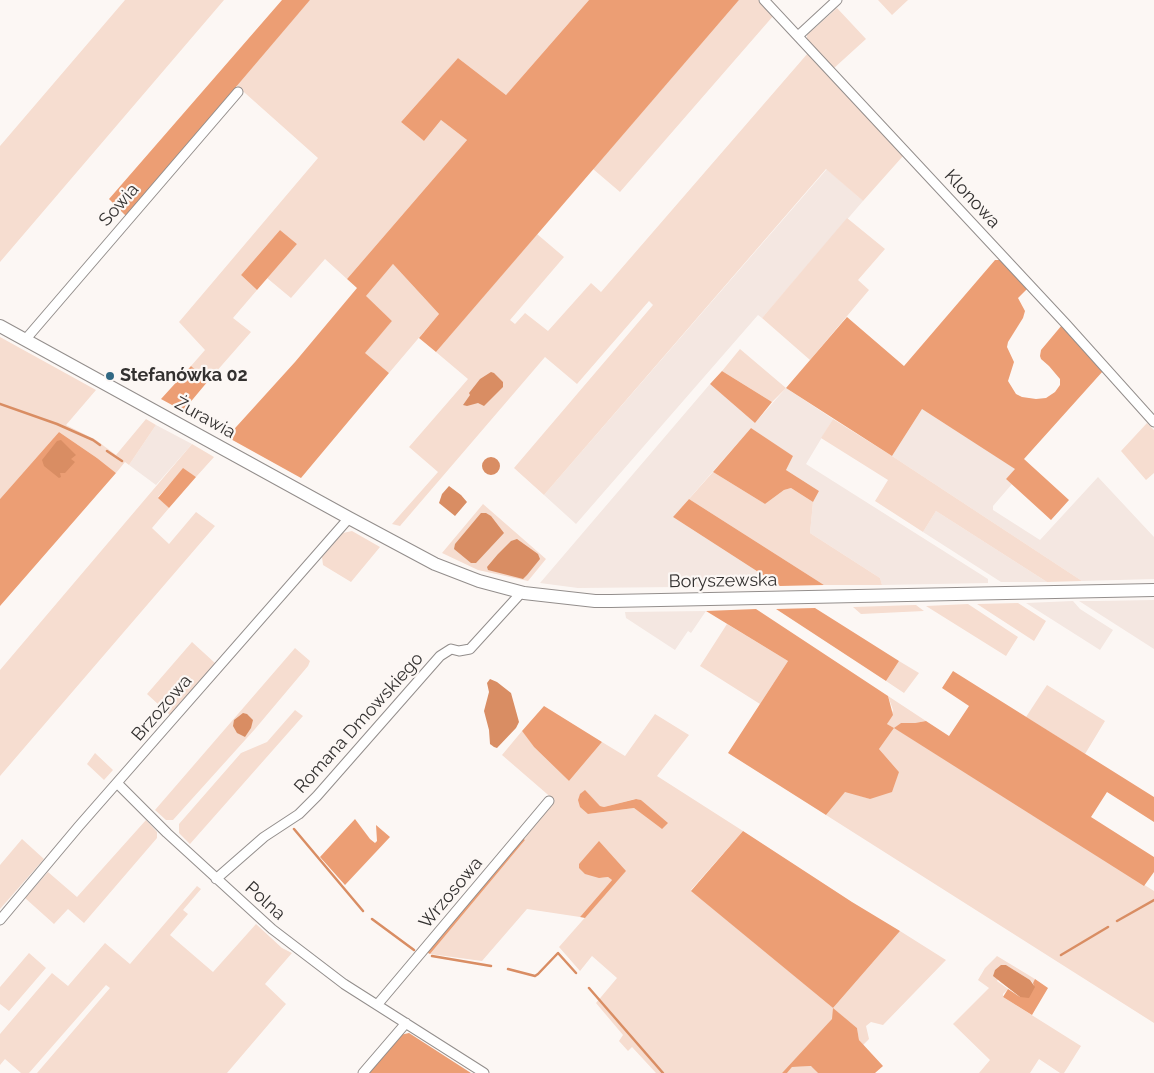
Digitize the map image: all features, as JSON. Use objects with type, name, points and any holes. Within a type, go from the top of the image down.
[{"type":"main road","name":"Żurawia","points":[[0,326],[314,499]]},
{"type":"main road","name":"Boryszewska","points":[[314,499],[435,564],[479,581],[521,593],[611,601],[1154,590]]},
{"type":"street","name":"Klonowa","points":[[764,0],[1066,324],[1154,422]]},
{"type":"street","points":[[798,36],[837,0]]},
{"type":"street","name":"Sowia","points":[[25,340],[238,92]]},
{"type":"street","name":"Brzozowa","points":[[0,920],[79,826],[118,784],[348,518]]},
{"type":"street","name":"Romana Dmowskiego","points":[[216,879],[256,843],[298,814],[317,796],[440,656],[451,649],[460,651],[470,649],[521,593]]},
{"type":"street","name":"Polna","points":[[118,784],[216,879],[272,929],[314,962],[484,1073]]},
{"type":"street","name":"Wrzosowa","points":[[378,1005],[549,801]]},
{"type":"street","points":[[363,1073],[406,1023]]},
{"type":"shaded area","points":[[125,0],[224,0],[0,262],[0,146]]},
{"type":"shaded area","points":[[282,0],[310,0],[126,216],[109,199]]},
{"type":"shaded area","points":[[310,0],[589,0],[506,95],[458,58],[401,122],[424,141],[441,120],[467,140],[347,279],[325,259],[291,298],[267,278],[297,244],[280,230],[241,275],[257,290],[233,318],[251,332],[208,381],[191,366],[205,350],[179,322],[318,158],[236,85]]},
{"type":"shaded area","points":[[589,0],[739,0],[436,352],[419,338],[439,314],[393,264],[366,296],[392,321],[365,353],[389,373],[301,478],[227,437],[295,362],[357,288],[347,279],[467,140],[441,120],[424,141],[401,122],[458,58],[506,95]]},
{"type":"shaded area","points":[[739,0],[760,0],[774,15],[620,192],[593,169]]},
{"type":"shaded area","points":[[878,0],[908,0],[892,15]]},
{"type":"shaded area","points":[[837,8],[866,39],[833,69],[807,39],[807,35]]},
{"type":"shaded area","points":[[808,53],[903,156],[863,201],[826,169],[544,495],[514,468],[653,305],[649,301],[577,384],[545,357],[400,526],[392,524],[438,472],[409,447],[468,379],[436,352],[537,234],[564,257],[510,320],[515,324],[525,313],[548,331],[591,283],[601,292]]},
{"type":"shaded area","points":[[827,169],[863,201],[762,318],[758,315],[576,524],[544,495]]},
{"type":"shaded area","points":[[847,218],[885,249],[858,280],[869,290],[810,360],[762,318]]},
{"type":"shaded area","points":[[280,230],[297,244],[257,290],[241,275]]},
{"type":"shaded area","points":[[995,260],[1002,260],[1028,288],[1018,298],[1025,311],[1007,347],[1014,362],[1008,381],[1016,394],[1036,399],[1046,398],[1055,392],[1060,385],[1060,379],[1040,356],[1041,350],[1062,325],[1103,371],[1024,459],[1069,500],[1051,520],[1006,479],[1015,469],[922,409],[892,456],[786,388],[847,317],[904,366]]},
{"type":"shaded area","points":[[393,264],[439,314],[389,373],[364,353],[392,321],[365,297]]},
{"type":"shaded area","points":[[0,337],[96,390],[66,425],[96,440],[116,455],[146,419],[156,425],[129,465],[125,462],[116,473],[59,432],[0,499]]},
{"type":"shaded area","points":[[740,349],[786,388],[772,402],[722,371]]},
{"type":"shaded area","points":[[191,366],[208,381],[183,411],[161,399]]},
{"type":"shaded area","points":[[722,371],[772,402],[755,423],[710,384]]},
{"type":"shaded area","points":[[491,372],[503,382],[503,387],[484,406],[478,403],[467,406],[463,405],[470,395],[469,393],[480,379]]},
{"type":"shaded area","points":[[710,384],[755,423],[786,388],[833,419],[806,464],[988,579],[988,583],[882,585],[880,578],[810,533],[813,502],[819,491],[786,470],[793,456],[751,428],[673,517],[780,586],[578,588],[540,583]]},
{"type":"shaded area","points":[[922,409],[1016,469],[1006,479],[1012,484],[993,506],[993,510],[1040,540],[1098,477],[1154,537],[1154,579],[1082,581],[892,456]]},
{"type":"shaded area","points":[[833,419],[1082,581],[1047,582],[936,511],[923,532],[875,501],[888,480],[821,438]]},
{"type":"shaded area","points":[[1147,423],[1154,430],[1154,473],[1146,480],[1121,451]]},
{"type":"shaded area","points":[[156,425],[192,444],[156,485],[129,465]]},
{"type":"shaded area","points":[[751,428],[793,456],[786,470],[819,491],[813,502],[791,488],[784,490],[765,504],[713,472]]},
{"type":"shaded area","points":[[59,432],[116,473],[0,606],[0,499]]},
{"type":"shaded area","points":[[61,440],[76,455],[71,459],[75,462],[65,473],[60,473],[61,477],[59,478],[44,466],[42,460],[57,441]]},
{"type":"shaded area","points":[[192,444],[214,457],[196,477],[183,469],[158,497],[169,508],[152,528],[169,544],[196,512],[215,526],[0,776],[0,670]]},
{"type":"shaded area","points":[[491,457],[497,460],[500,466],[497,472],[491,475],[485,472],[482,466],[485,460]]},
{"type":"shaded area","points":[[183,468],[196,477],[169,508],[158,498]]},
{"type":"shaded area","points":[[713,472],[765,504],[784,490],[791,488],[813,502],[810,533],[880,578],[882,585],[824,585],[689,499]]},
{"type":"shaded area","points":[[449,486],[467,502],[455,516],[439,503],[442,494]]},
{"type":"shaded area","points":[[689,499],[824,585],[780,586],[673,517]]},
{"type":"shaded area","points":[[483,504],[546,559],[528,581],[478,570],[442,553]]},
{"type":"shaded area","points":[[936,511],[1047,582],[1001,582],[923,532]]},
{"type":"shaded area","points":[[481,513],[491,516],[504,533],[476,563],[471,563],[454,549],[455,544]]},
{"type":"shaded area","points":[[352,531],[380,547],[351,582],[323,565],[322,557],[343,533]]},
{"type":"shaded area","points":[[517,539],[538,554],[540,559],[527,575],[523,579],[488,570],[487,567],[498,554],[511,541]]},
{"type":"shaded area","points":[[1154,600],[1154,649],[1079,601],[1096,601]]},
{"type":"shaded area","points":[[1073,601],[1080,609],[1113,630],[1100,650],[1026,603]]},
{"type":"shaded area","points":[[1018,603],[1046,621],[1034,641],[977,604]]},
{"type":"shaded area","points":[[968,604],[1018,637],[1006,656],[926,606]]},
{"type":"shaded area","points":[[916,605],[924,611],[861,614],[853,607]]},
{"type":"shaded area","points":[[815,608],[899,661],[886,681],[776,609]]},
{"type":"shaded area","points":[[756,609],[888,696],[893,715],[887,724],[894,728],[879,749],[899,772],[892,792],[870,799],[845,792],[826,815],[728,753],[788,661],[706,611]]},
{"type":"shaded area","points":[[706,611],[691,633],[688,631],[675,650],[626,618],[625,612]]},
{"type":"shaded area","points":[[727,624],[788,661],[760,704],[700,666]]},
{"type":"shaded area","points":[[192,642],[215,663],[170,715],[147,694]]},
{"type":"shaded area","points":[[295,648],[310,661],[308,666],[255,729],[173,820],[166,820],[155,810]]},
{"type":"shaded area","points":[[899,661],[919,673],[904,693],[886,681]]},
{"type":"shaded area","points":[[953,671],[1154,797],[1154,822],[1107,792],[1091,817],[1154,857],[1154,872],[1144,886],[894,728],[901,723],[926,721],[949,736],[969,706],[942,688]]},
{"type":"shaded area","points":[[490,679],[511,693],[519,722],[516,728],[497,748],[490,744],[489,730],[484,711],[489,692],[487,683]]},
{"type":"shaded area","points":[[1047,685],[1105,721],[1085,754],[1026,717]]},
{"type":"shaded area","points":[[888,696],[926,721],[901,723],[895,728],[1154,891],[1154,1023],[826,815],[845,791],[870,799],[899,772],[879,749],[894,728],[887,724],[893,710]]},
{"type":"shaded area","points":[[544,706],[602,742],[569,781],[534,747],[522,731]]},
{"type":"shaded area","points":[[295,710],[303,716],[190,844],[179,833],[179,824],[241,753],[267,742]]},
{"type":"shaded area","points":[[243,713],[253,720],[251,728],[245,737],[237,733],[233,726],[234,720]]},
{"type":"shaded area","points":[[655,714],[689,735],[657,776],[743,831],[691,890],[833,1008],[900,931],[946,960],[883,1025],[871,1022],[866,1026],[869,1039],[863,1045],[859,1040],[857,1028],[833,1009],[833,1019],[782,1073],[656,1073],[632,1047],[628,1051],[619,1041],[623,1035],[596,1003],[617,978],[592,956],[580,971],[559,947],[626,871],[599,878],[608,877],[612,880],[580,917],[527,909],[482,961],[430,954],[525,840],[522,837],[554,800],[502,755],[522,731],[534,747],[569,781],[602,742],[625,756]],"holes":[[[585,791],[600,806],[604,807],[635,799],[641,800],[662,829],[634,808],[588,814]]]},
{"type":"shaded area","points":[[95,753],[113,770],[104,780],[87,764]]},
{"type":"shaded area","points":[[585,790],[600,806],[604,807],[636,799],[641,800],[668,823],[662,829],[634,808],[588,814],[580,807],[578,800],[580,794]]},
{"type":"shaded area","points":[[355,819],[375,843],[377,841],[376,825],[390,837],[345,885],[320,857]]},
{"type":"shaded area","points":[[146,820],[157,832],[157,838],[84,923],[68,909],[54,924],[25,898],[48,872],[77,897]]},
{"type":"shaded area","points":[[743,831],[900,931],[833,1008],[691,891]]},
{"type":"shaded area","points":[[522,837],[525,840],[430,954],[426,952]]},
{"type":"shaded area","points":[[22,839],[44,859],[0,909],[0,865]]},
{"type":"shaded area","points":[[599,841],[626,871],[585,918],[580,917],[612,880],[608,877],[599,878],[585,874],[579,868],[579,864]]},
{"type":"shaded area","points":[[197,886],[201,889],[183,910],[188,914],[170,935],[213,972],[256,924],[282,948],[292,953],[265,984],[286,1004],[227,1073],[37,1073],[110,988],[106,985],[29,1073],[21,1073],[5,1059],[0,1065],[0,1034],[52,973],[68,986],[105,943],[130,964]]},
{"type":"shaded area","points":[[29,953],[46,968],[9,1011],[0,1004],[0,987]]},
{"type":"shaded area","points":[[997,956],[1035,979],[1033,983],[1006,965],[997,981],[1008,989],[1003,994],[1003,997],[1081,1046],[1064,1073],[1060,1073],[1039,1059],[1030,1073],[979,1073],[990,1060],[953,1024],[989,988],[978,980],[985,968]]},
{"type":"shaded area","points":[[1001,965],[1006,965],[1030,980],[1035,987],[1029,998],[1020,997],[993,976],[995,970]]},
{"type":"shaded area","points":[[1035,979],[1048,988],[1032,1015],[1003,997],[1008,989],[1020,997],[1034,987]]},
{"type":"shaded area","points":[[833,1008],[857,1028],[859,1040],[883,1066],[875,1073],[818,1073],[811,1066],[792,1067],[787,1073],[782,1073],[832,1019]]},
{"type":"shaded area","points":[[409,1033],[471,1073],[368,1073],[400,1035]]},
{"type":"shaded area","points":[[812,1066],[818,1073],[787,1073],[792,1067]]},
{"type":"waterway","points":[[0,404],[57,424],[100,445]]},
{"type":"waterway","points":[[107,451],[122,461]]},
{"type":"waterway","points":[[294,829],[363,911]]},
{"type":"waterway","points":[[1117,921],[1154,900]]},
{"type":"waterway","points":[[372,919],[414,950]]},
{"type":"waterway","points":[[1061,955],[1108,927]]},
{"type":"waterway","points":[[508,969],[535,976],[558,953],[576,973]]},
{"type":"waterway","points":[[432,956],[491,966]]},
{"type":"waterway","points":[[589,988],[663,1073]]},
{"type":"place","name":"Stefanówka 02","points":[[110,376]]}]
